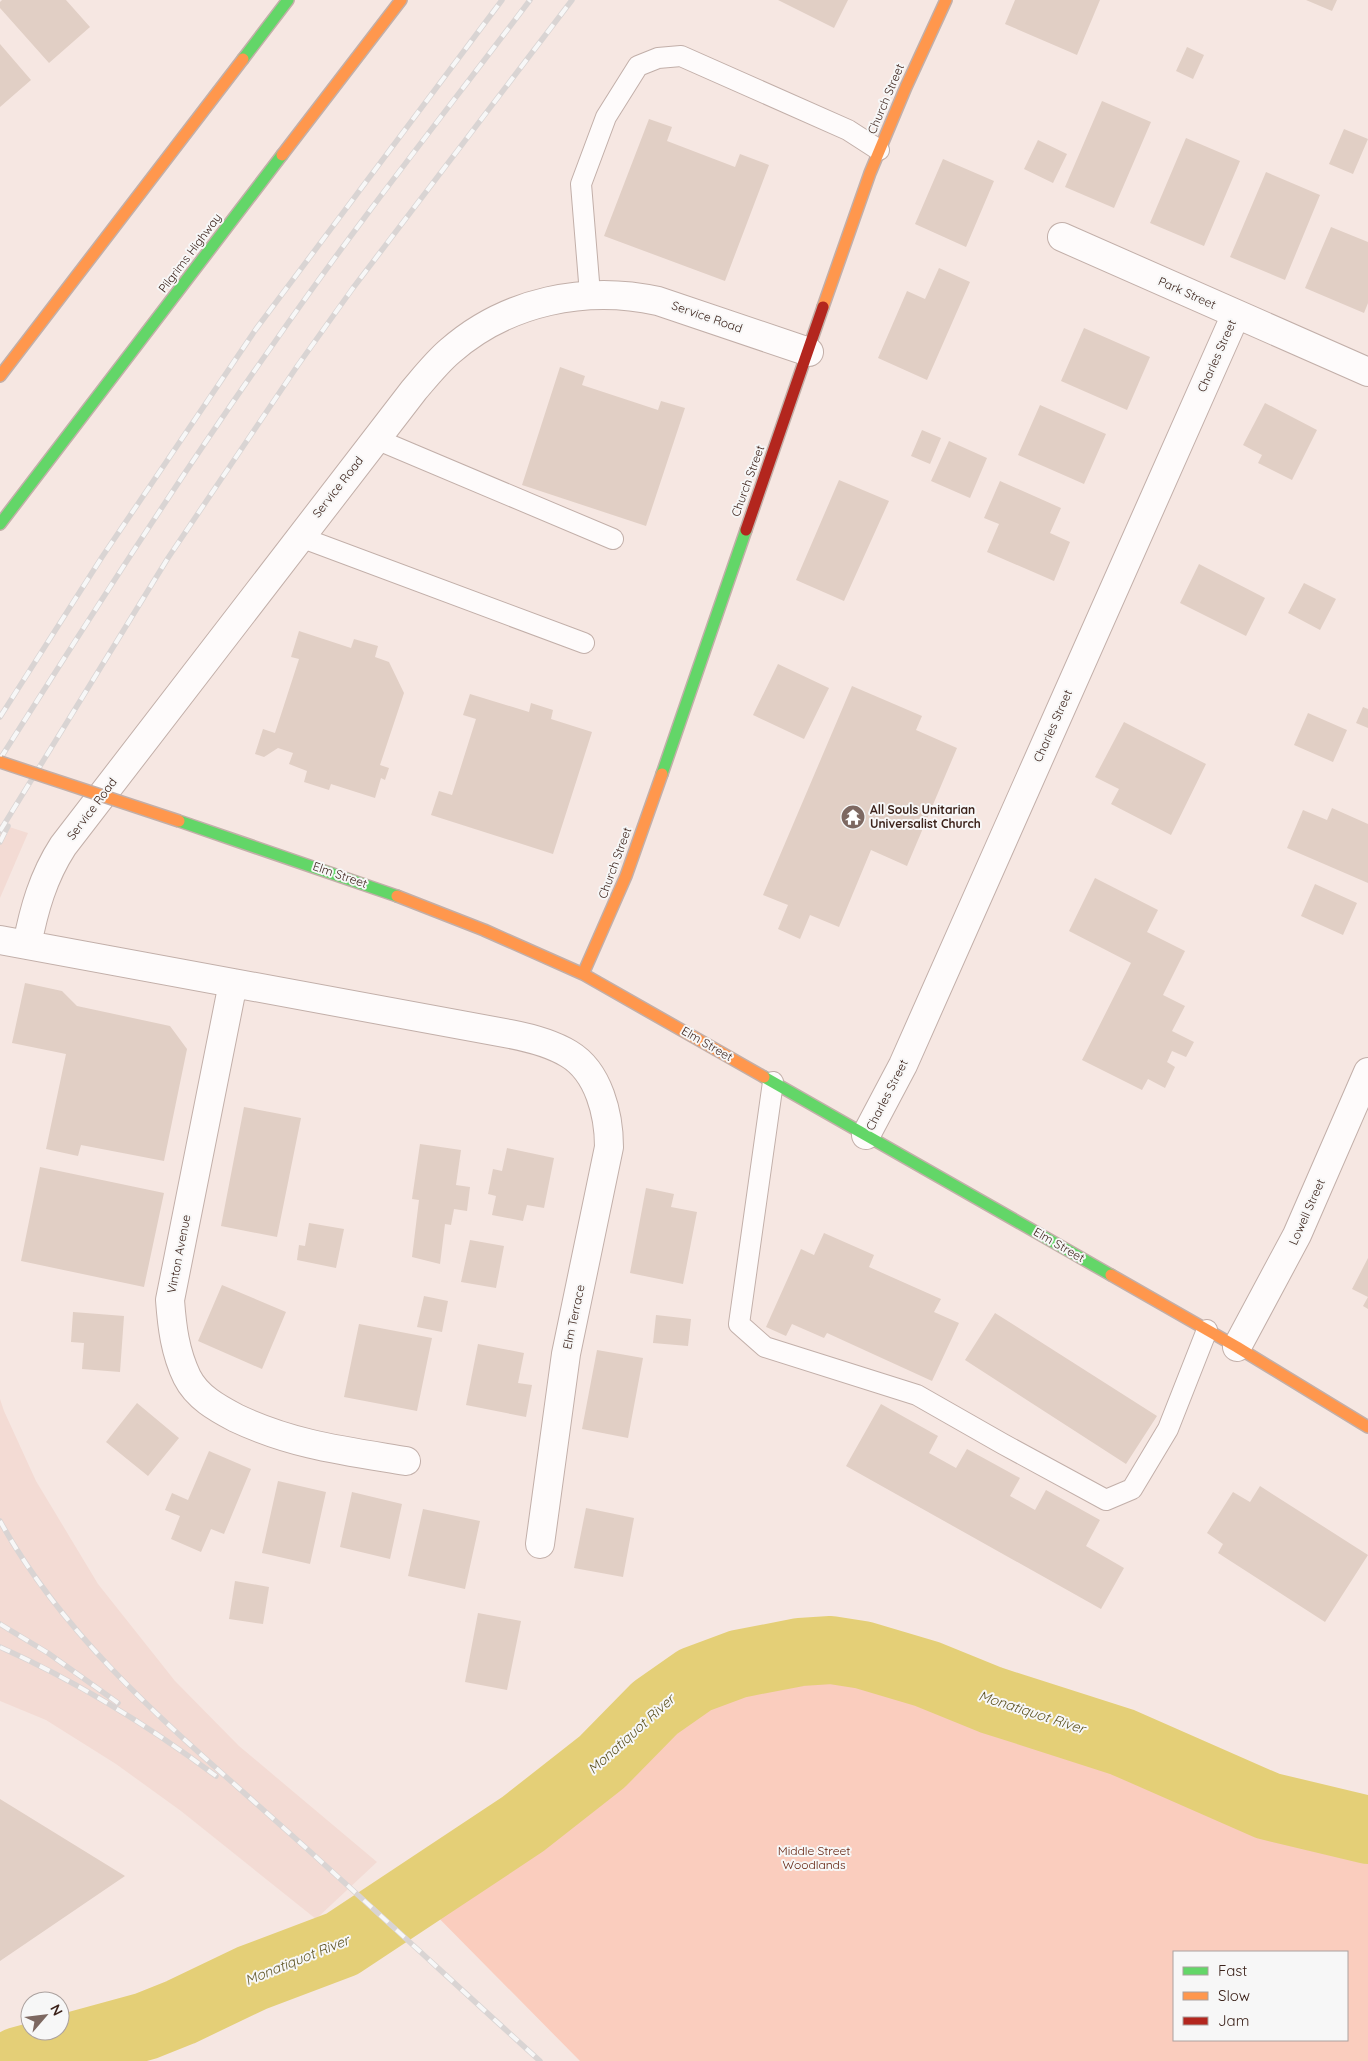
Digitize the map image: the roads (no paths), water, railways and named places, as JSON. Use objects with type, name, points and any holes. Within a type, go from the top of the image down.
[{"type":"main road","points":[[0,376],[288,0]]},
{"type":"main road","name":"Pilgrims Highway","points":[[0,524],[401,0]]},
{"type":"main road","name":"Church Street","points":[[583,974],[606,927],[626,876],[879,150],[946,0]]},
{"type":"main road","name":"Elm Street","points":[[0,762],[418,902],[502,936],[583,974],[1237,1347],[1368,1427]]},
{"type":"street","name":"Park Street","points":[[1062,237],[1368,372]]},
{"type":"street","name":"Service Road","points":[[27,945],[36,901],[43,883],[63,846],[414,390],[450,351],[470,335],[507,315],[537,304],[590,294],[635,296],[658,301],[809,352]]},
{"type":"street","name":"Charles Street","points":[[866,1135],[880,1112],[910,1050],[1236,314]]},
{"type":"street","points":[[0,940],[234,983]]},
{"type":"street","name":"Elm Terrace","points":[[234,983],[536,1040],[571,1055],[590,1077],[598,1092],[607,1120],[609,1147],[566,1354],[540,1544]]},
{"type":"street","name":"Vinton Avenue","points":[[234,983],[171,1293],[174,1343],[188,1378],[198,1393],[211,1404],[228,1414],[263,1431],[294,1441],[324,1448],[406,1461]]},
{"type":"street","name":"Lowell Street","points":[[1237,1347],[1297,1235],[1368,1072]]},
{"type":"lane","points":[[590,294],[581,184],[606,117],[638,66],[658,58],[682,56],[848,130],[879,150]]},
{"type":"lane","points":[[376,439],[613,539]]},
{"type":"lane","points":[[300,537],[584,643]]},
{"type":"lane","points":[[773,1082],[739,1324],[765,1347],[916,1395],[1106,1500],[1132,1489],[1168,1430],[1207,1330]]},
{"type":"waterway","name":"Monatiquot River","points":[[18,2061],[146,2026],[181,2012],[252,1978],[342,1944],[523,1824],[602,1762],[655,1708],[695,1680],[738,1664],[800,1652],[831,1650],[863,1655],[927,1674],[991,1700],[1122,1742],[1268,1806],[1368,1830]]},
{"type":"railway","points":[[0,717],[102,557],[256,329],[502,0]]},
{"type":"railway","points":[[0,759],[100,602],[238,394],[368,213],[530,0]]},
{"type":"railway","points":[[0,831],[168,558],[298,365],[353,288],[572,0]]},
{"type":"railway","points":[[0,842],[8,826]]},
{"type":"railway","points":[[0,1521],[28,1566],[59,1609],[93,1649],[130,1687],[207,1760],[540,2061]]},
{"type":"railway","points":[[0,1624],[48,1653],[118,1703]]},
{"type":"railway","points":[[0,1647],[56,1674],[111,1705],[216,1776]]},
{"type":"place","name":"All Souls Unitarian Universalist Church","points":[[853,817]]},
{"type":"park label","name":"Middle Street Woodlands","points":[[814,1858]]}]
